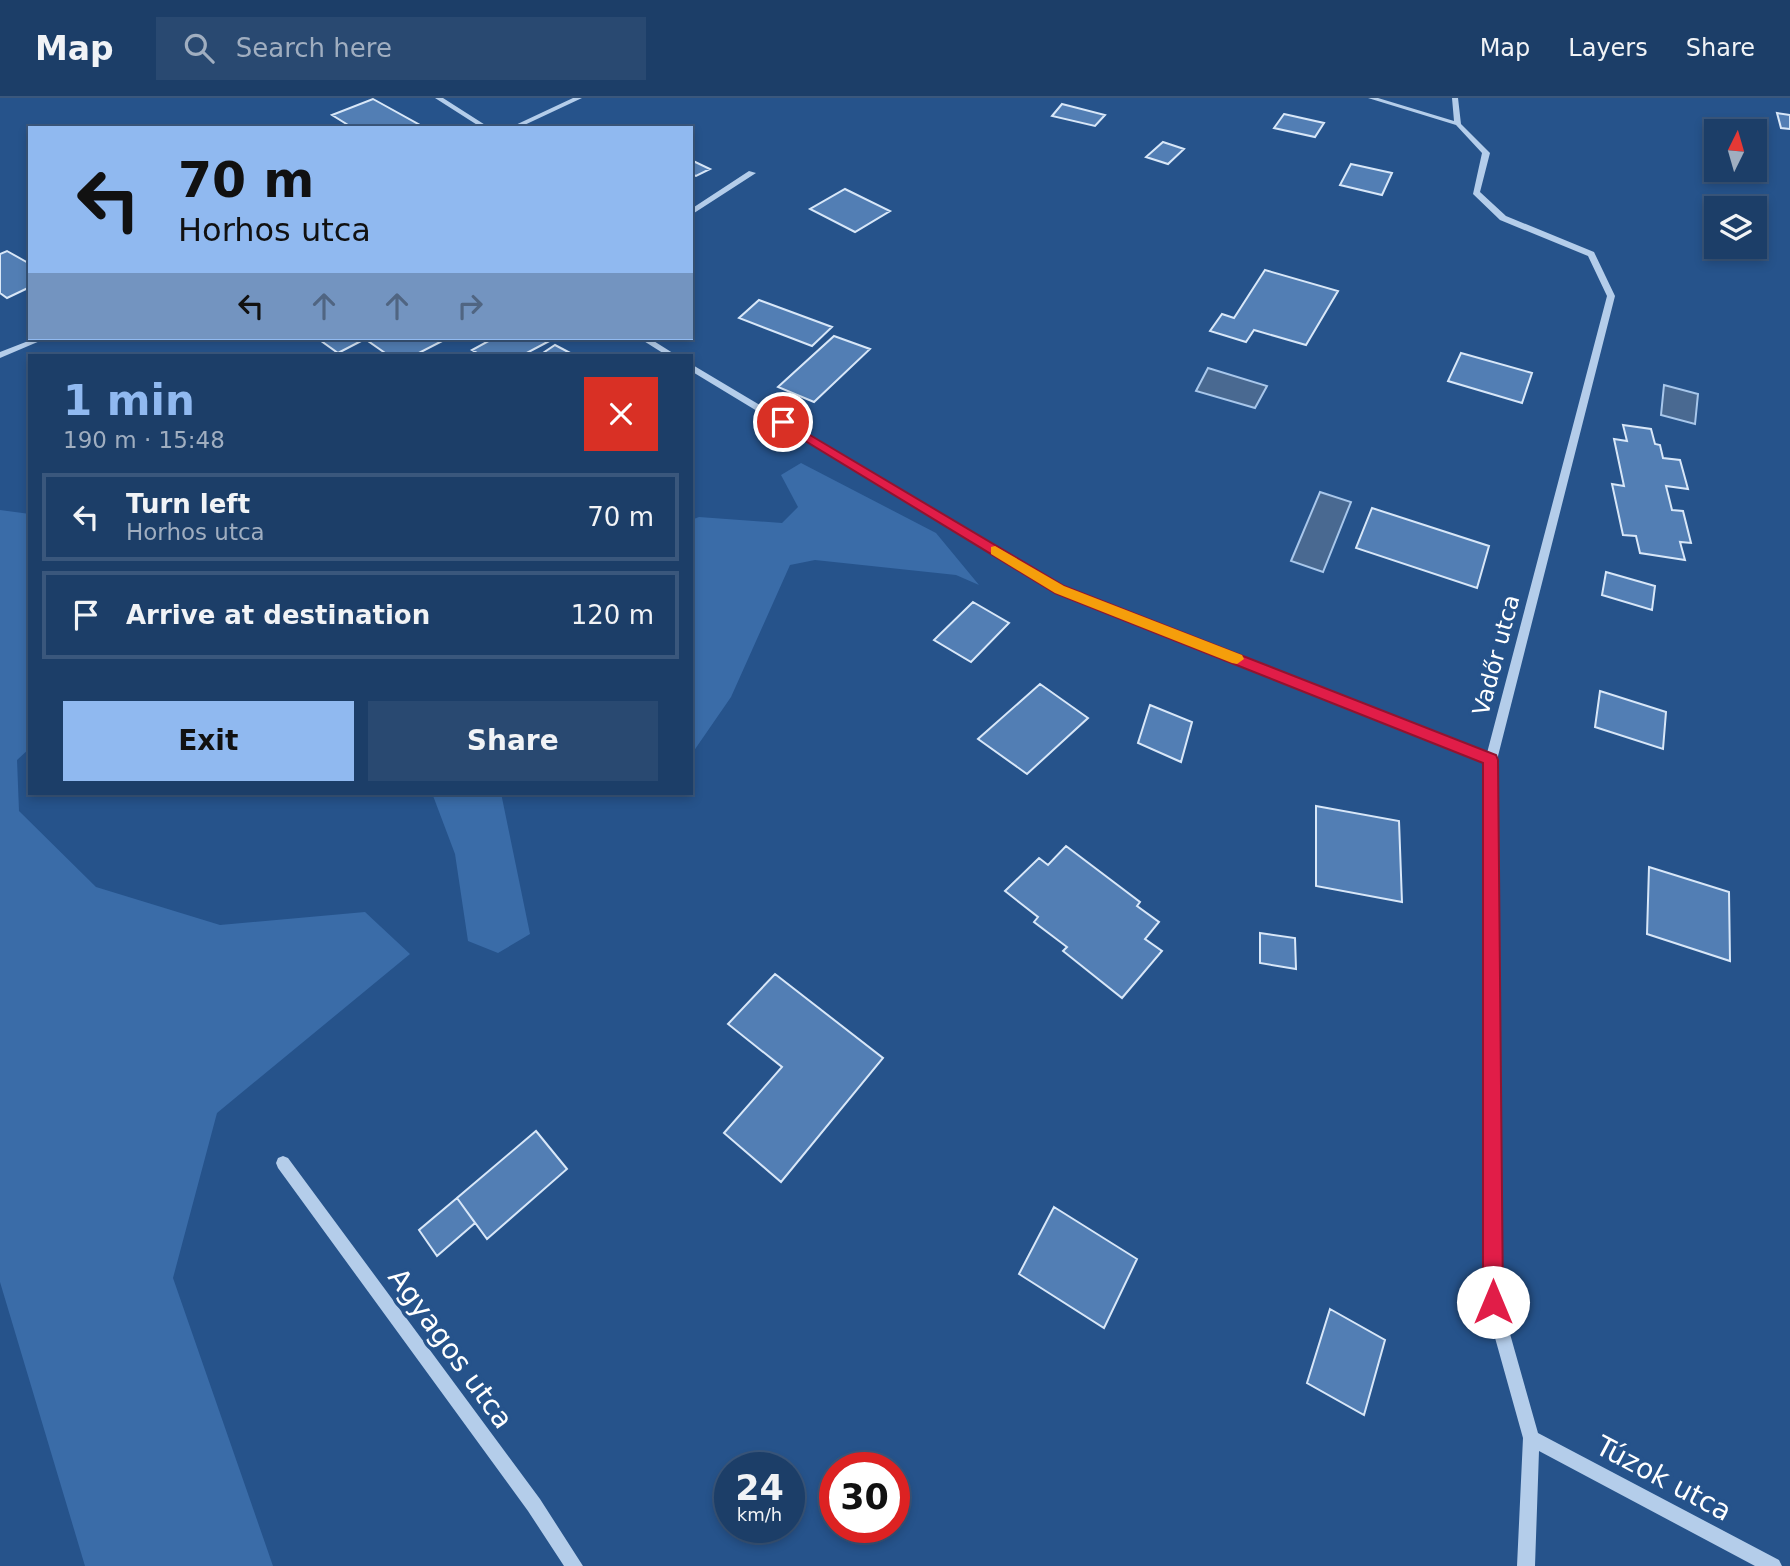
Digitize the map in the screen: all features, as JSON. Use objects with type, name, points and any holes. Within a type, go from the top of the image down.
[{"type":"street","points":[[438,98],[484,126]]},
{"type":"street","points":[[517,126],[579,98]]},
{"type":"street","points":[[1371,98],[1458,124],[1455,98]]},
{"type":"street","name":"Vadőr utca","points":[[1458,124],[1486,153],[1476,192],[1503,218],[1591,254],[1611,296],[1491,760],[1493,1302],[1531,1438]]},
{"type":"street","points":[[693,212],[752,173]]},
{"type":"street","points":[[0,355],[38,340]]},
{"type":"street","points":[[646,340],[670,354]]},
{"type":"street","points":[[693,368],[1060,589],[1491,760]]},
{"type":"street","name":"Agyagos utca","points":[[282,1163],[534,1505],[574,1566]]},
{"type":"street","points":[[1525,1566],[1531,1438]]},
{"type":"street","name":"Túzok utca","points":[[1531,1438],[1773,1566]]},
{"type":"shaded area","points":[[1208,368],[1267,386],[1255,408],[1196,391]]},
{"type":"shaded area","points":[[1664,385],[1698,394],[1695,424],[1661,415]]},
{"type":"shaded area","points":[[801,463],[936,533],[979,585],[956,575],[815,560],[790,565],[731,697],[693,752],[693,519],[699,517],[782,523],[798,507],[781,475]]},
{"type":"shaded area","points":[[1320,492],[1351,502],[1323,572],[1291,561]]},
{"type":"shaded area","points":[[0,510],[28,514],[28,750],[17,760],[19,811],[96,887],[220,925],[365,912],[410,954],[217,1113],[173,1278],[273,1566],[85,1566],[0,1282]]},
{"type":"shaded area","points":[[433,795],[501,795],[530,934],[498,953],[468,941],[455,854]]},
{"type":"building","points":[[373,99],[418,124],[350,126],[332,115]]},
{"type":"building","points":[[1062,104],[1105,115],[1095,126],[1052,116]]},
{"type":"building","points":[[1777,113],[1790,115],[1790,129],[1781,128]]},
{"type":"building","points":[[1284,114],[1324,123],[1315,137],[1274,128]]},
{"type":"building","points":[[1163,142],[1184,149],[1168,164],[1146,157]]},
{"type":"building","points":[[693,161],[710,169],[696,176],[693,175]]},
{"type":"building","points":[[1351,164],[1392,173],[1382,195],[1340,185]]},
{"type":"building","points":[[845,189],[890,211],[855,232],[810,209]]},
{"type":"building","points":[[7,251],[28,263],[28,288],[7,298],[0,293],[0,254]]},
{"type":"building","points":[[1265,270],[1338,291],[1306,345],[1254,330],[1246,342],[1210,331],[1222,314],[1234,318]]},
{"type":"building","points":[[759,300],[832,327],[812,346],[739,318]]},
{"type":"building","points":[[834,336],[870,349],[814,402],[778,387]]},
{"type":"building","points":[[320,340],[363,340],[338,353]]},
{"type":"building","points":[[366,340],[444,340],[417,354],[387,354]]},
{"type":"building","points":[[490,340],[551,340],[525,354],[479,354],[472,350]]},
{"type":"building","points":[[555,345],[572,354],[542,354]]},
{"type":"building","points":[[1461,353],[1532,373],[1522,403],[1448,381]]},
{"type":"building","points":[[1623,425],[1651,429],[1655,444],[1660,445],[1663,458],[1680,460],[1688,489],[1666,486],[1672,510],[1683,511],[1691,543],[1680,542],[1685,560],[1640,553],[1636,536],[1623,535],[1612,484],[1624,486],[1614,439],[1627,441]]},
{"type":"building","points":[[1372,508],[1489,546],[1477,588],[1356,548]]},
{"type":"building","points":[[1606,572],[1655,586],[1652,610],[1602,595]]},
{"type":"building","points":[[973,602],[1009,623],[971,662],[934,640]]},
{"type":"building","points":[[1040,684],[1088,718],[1027,774],[978,739]]},
{"type":"building","points":[[1600,691],[1666,712],[1663,749],[1595,727]]},
{"type":"building","points":[[1150,705],[1192,722],[1181,762],[1138,743]]},
{"type":"building","points":[[1316,806],[1399,821],[1402,902],[1316,886]]},
{"type":"building","points":[[1066,846],[1140,902],[1137,906],[1159,922],[1145,939],[1162,951],[1122,998],[1063,951],[1067,947],[1034,922],[1038,917],[1005,891],[1039,858],[1048,865]]},
{"type":"building","points":[[1649,867],[1729,892],[1730,961],[1647,934]]},
{"type":"building","points":[[1260,933],[1295,938],[1296,969],[1260,963]]},
{"type":"building","points":[[775,974],[883,1058],[781,1182],[724,1133],[782,1067],[728,1024]]},
{"type":"building","points":[[536,1131],[567,1169],[487,1239],[457,1198]]},
{"type":"building","points":[[457,1198],[475,1223],[437,1256],[419,1230]]},
{"type":"building","points":[[1054,1207],[1137,1259],[1104,1328],[1019,1274]]},
{"type":"building","points":[[1330,1309],[1385,1340],[1364,1415],[1307,1383]]},
{"type":"slow traffic","points":[[995,550],[1060,589],[1237,659]]},
{"type":"route","points":[[783,422],[1060,589],[1491,760],[1493,1302]]}]
